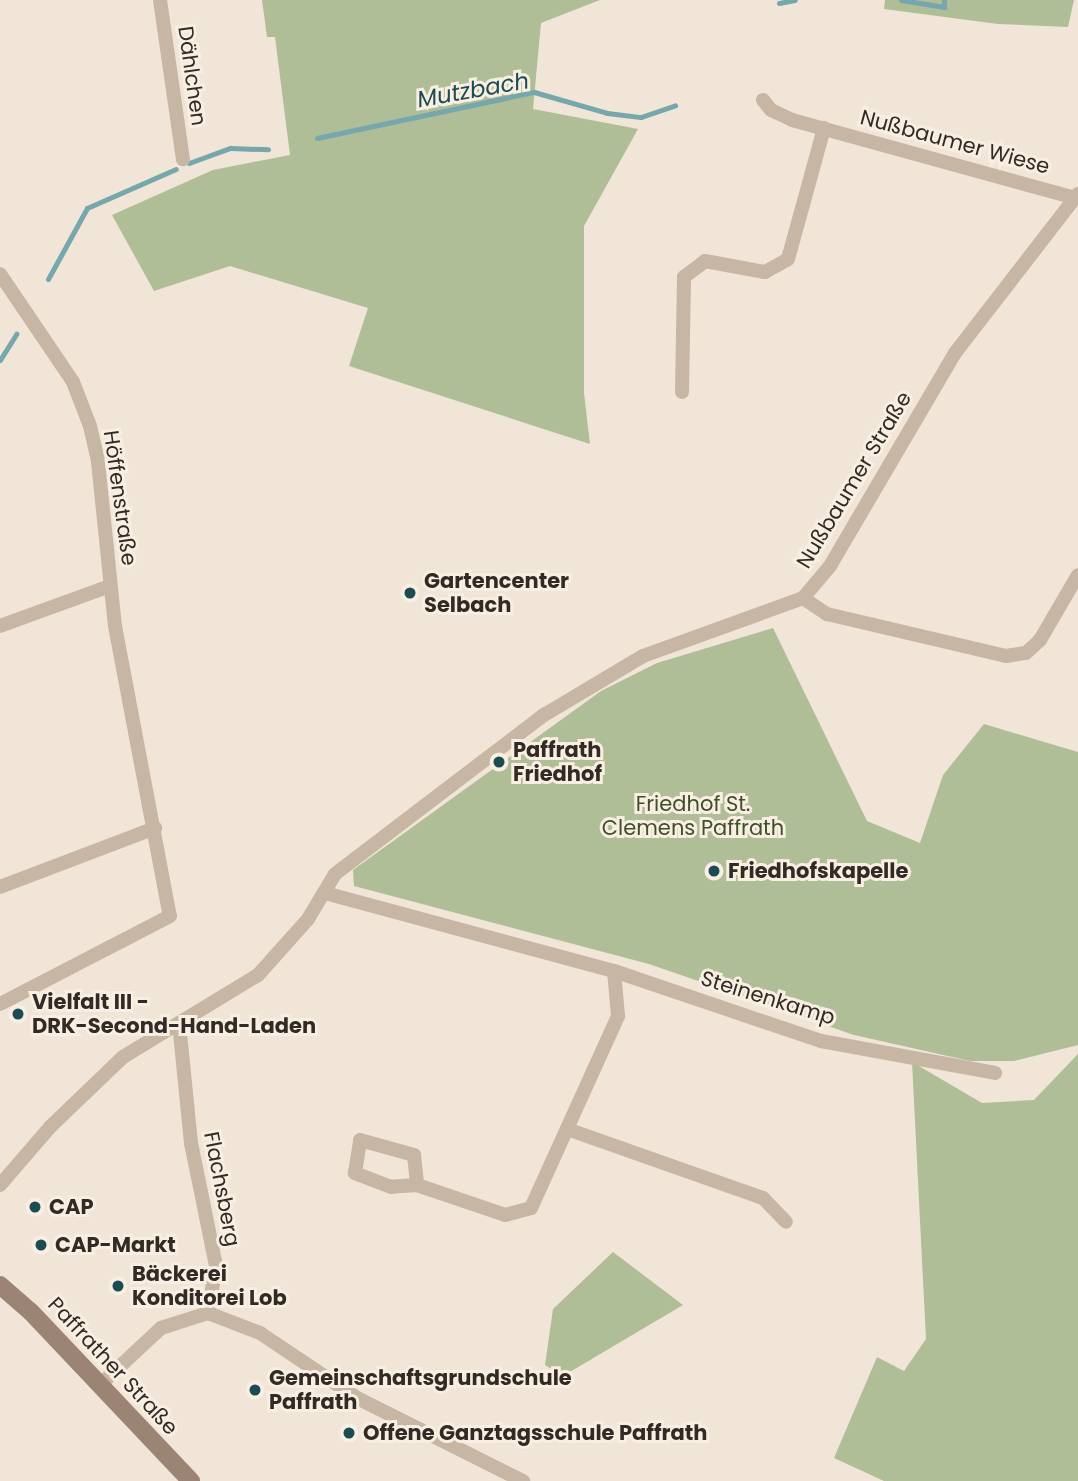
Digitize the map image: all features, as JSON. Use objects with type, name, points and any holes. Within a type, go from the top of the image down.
[{"type":"main road","name":"Paffrather Straße","points":[[0,1285],[191,1481]]},
{"type":"street","name":"Dählchen","points":[[160,0],[183,159]]},
{"type":"street","name":"Nußbaumer Wiese","points":[[763,100],[771,110],[824,128],[1076,196]]},
{"type":"street","points":[[682,392],[684,278],[705,261],[765,272],[788,259],[824,128]]},
{"type":"street","name":"Nußbaumer Straße","points":[[0,1185],[50,1127],[114,1066],[257,975],[325,893],[335,874],[586,687],[643,656],[803,598],[830,565],[955,352],[1076,196]]},
{"type":"street","name":"Höffenstraße","points":[[0,274],[73,382],[90,426],[98,462],[110,586],[170,916],[0,1004]]},
{"type":"street","points":[[803,598],[827,614],[1006,656],[1026,653],[1040,640],[1074,594],[1078,575]]},
{"type":"street","name":"Höffenstraße","points":[[0,626],[110,586]]},
{"type":"street","points":[[0,887],[155,828]]},
{"type":"street","name":"Steinenkamp","points":[[325,893],[614,971],[821,1041],[995,1073]]},
{"type":"street","points":[[417,1185],[414,1155],[360,1140],[355,1173],[391,1187],[417,1185],[479,1209],[513,1215],[531,1208],[618,1016],[614,971]]},
{"type":"street","name":"Flachsberg","points":[[179,1023],[191,1143],[216,1266],[208,1313]]},
{"type":"street","points":[[567,1129],[763,1198],[786,1222]]},
{"type":"street","points":[[100,1385],[161,1328],[208,1313],[260,1333],[357,1398],[523,1481]]},
{"type":"green space","points":[[262,0],[600,0],[541,23],[533,109],[638,129],[584,226],[584,393],[590,444],[349,366],[368,308],[230,266],[154,291],[112,215],[213,170],[290,155],[275,37],[267,37]]},
{"type":"green space","points":[[885,0],[1074,0],[1068,27],[998,24],[884,9]]},
{"type":"green space","name":"Friedhof St. Clemens Paffrath","points":[[773,628],[867,821],[920,843],[943,775],[984,724],[1078,752],[1078,1045],[1014,1061],[970,1061],[854,1035],[649,964],[354,886],[353,870],[601,691],[657,663]]},
{"type":"green space","points":[[1078,1054],[1078,1481],[884,1481],[834,1458],[877,1357],[904,1371],[926,1339],[912,1062],[982,1103],[1034,1100]]},
{"type":"green space","points":[[613,1252],[683,1305],[563,1376],[545,1365],[553,1309]]},
{"type":"waterway","name":"Mutzbach","points":[[779,3],[795,0]]},
{"type":"waterway","name":"Mutzbach","points":[[901,0],[944,7],[944,0]]},
{"type":"waterway","name":"Mutzbach","points":[[317,138],[534,92],[607,113],[641,117],[675,105]]},
{"type":"waterway","name":"Mutzbach","points":[[189,163],[230,148],[268,149]]},
{"type":"waterway","name":"Mutzbach","points":[[48,279],[87,208],[176,169]]},
{"type":"waterway","name":"Mutzbach","points":[[0,360],[16,334]]},
{"type":"place","name":"Gartencenter Selbach","points":[[410,593]]},
{"type":"place","name":"Paffrath Friedhof","points":[[499,762]]},
{"type":"place","name":"Friedhofskapelle","points":[[714,871]]},
{"type":"place","name":"Vielfalt III - DRK-Second-Hand-Laden","points":[[18,1014]]},
{"type":"place","name":"CAP","points":[[35,1207]]},
{"type":"place","name":"CAP-Markt","points":[[41,1245]]},
{"type":"place","name":"Bäckerei Konditorei Lob","points":[[118,1286]]},
{"type":"place","name":"Gemeinschaftsgrundschule Paffrath","points":[[255,1390]]},
{"type":"place","name":"Offene Ganztagsschule Paffrath","points":[[349,1433]]}]
